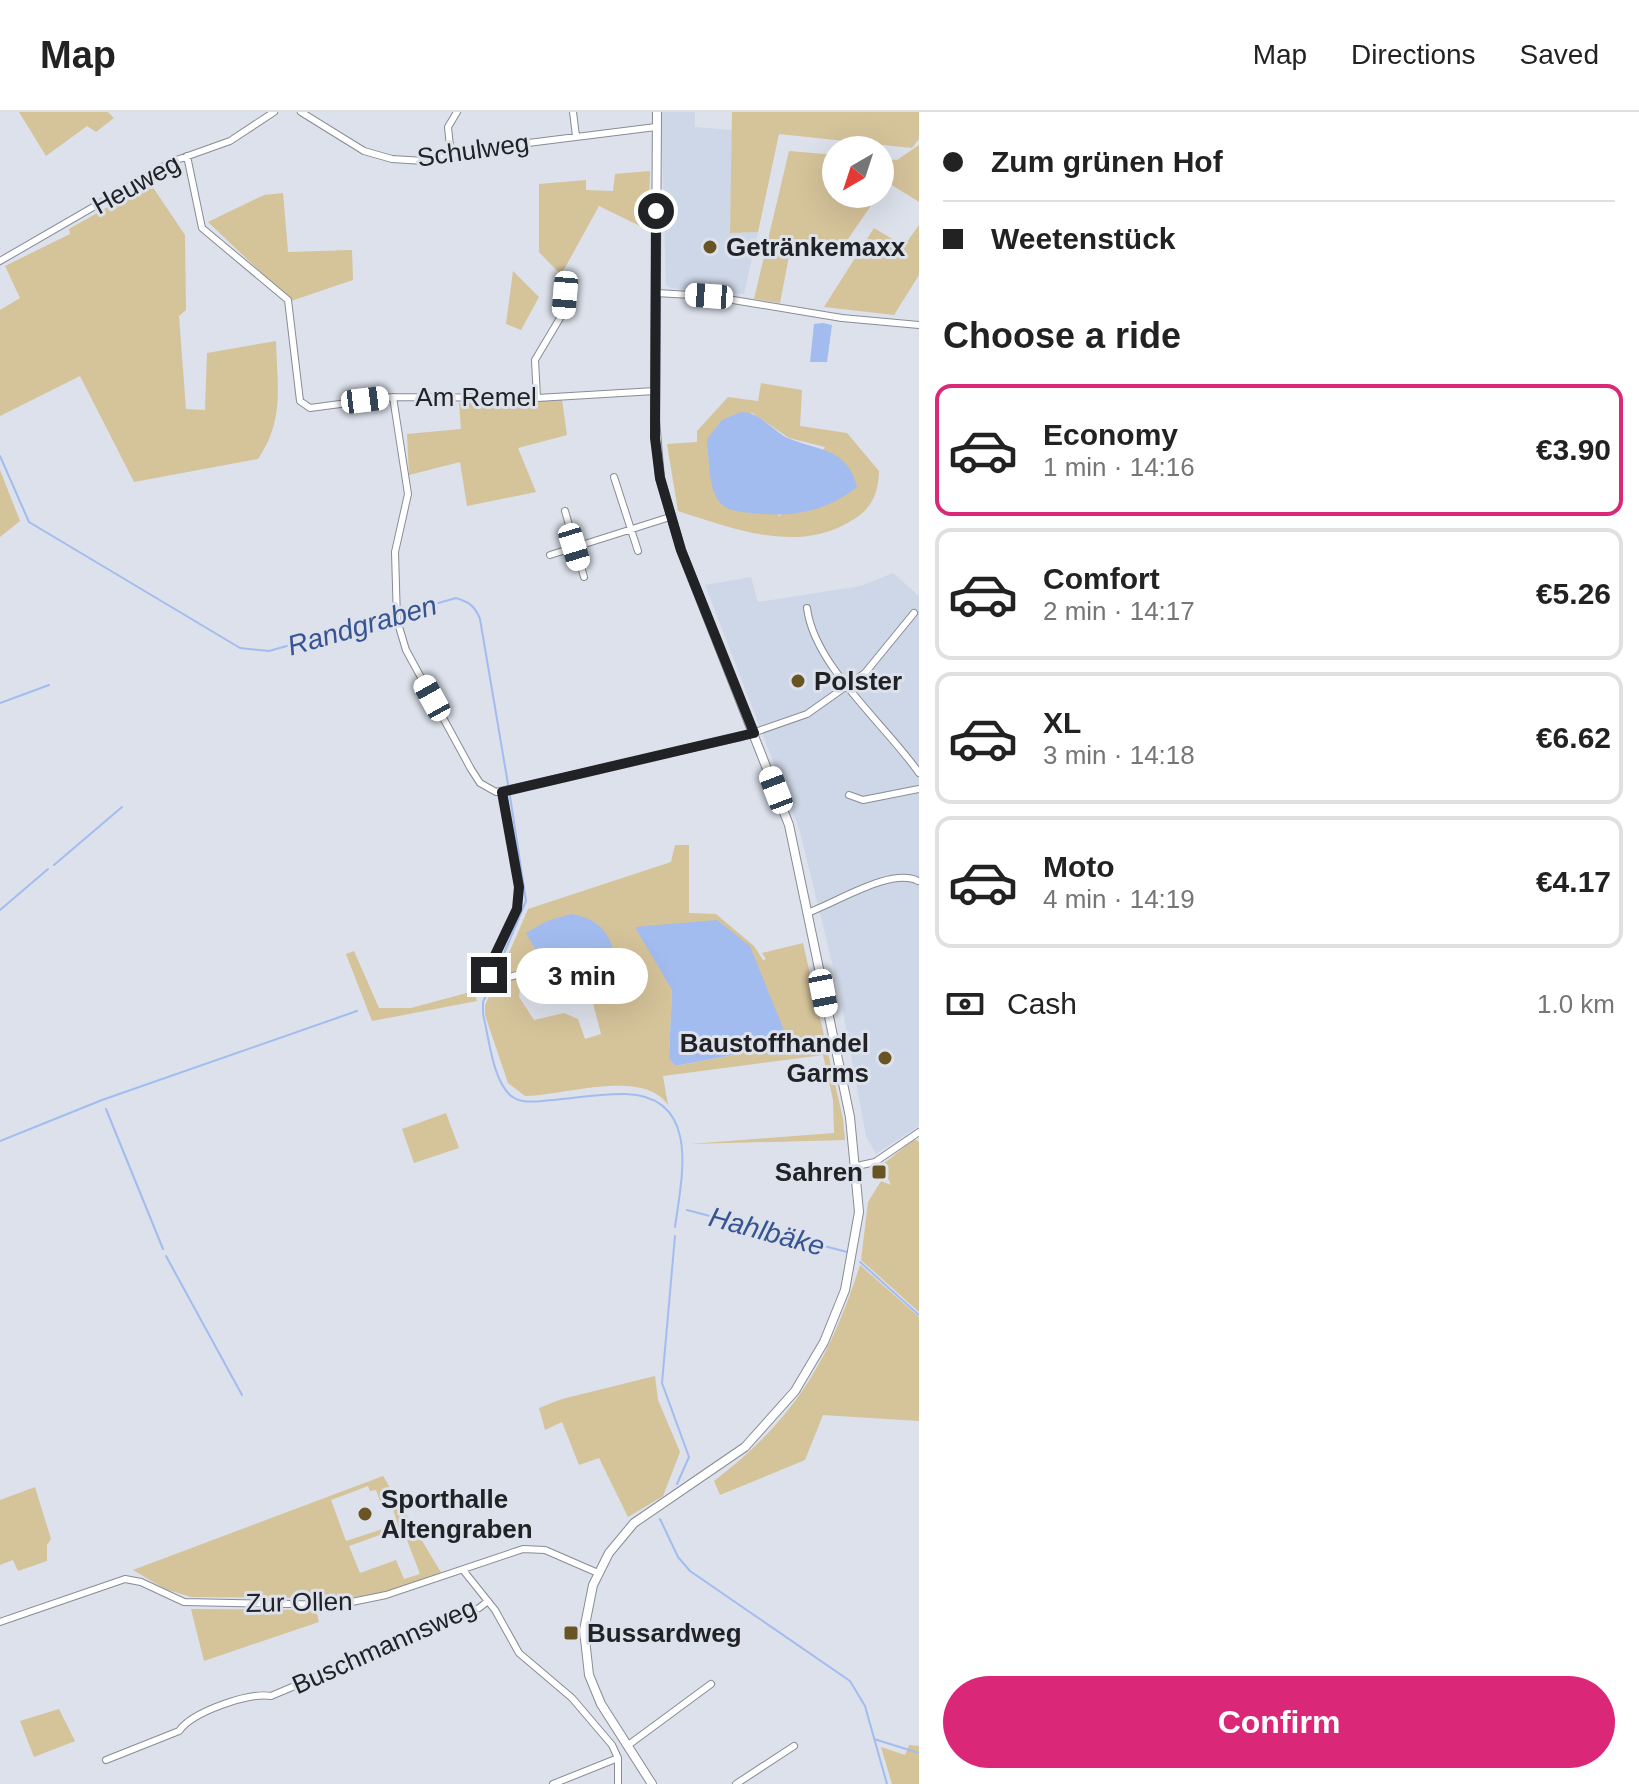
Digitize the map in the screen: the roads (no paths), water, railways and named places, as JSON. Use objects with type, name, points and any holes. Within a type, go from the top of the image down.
[{"type":"main road","points":[[652,1784],[593,1690],[585,1658],[586,1613],[598,1573],[616,1543],[634,1523],[745,1447],[779,1412],[806,1375],[829,1332],[853,1258],[859,1212],[856,1153],[789,825],[670,517],[656,455],[657,112]]},
{"type":"street","name":"Heuweg","points":[[0,261],[187,156],[230,141],[274,112]]},
{"type":"street","name":"Schulweg","points":[[301,112],[380,157],[424,161],[576,136],[656,127]]},
{"type":"street","points":[[451,157],[448,127],[457,112]]},
{"type":"street","points":[[573,112],[576,136]]},
{"type":"street","name":"Am Remel","points":[[187,156],[202,228],[288,300],[300,401],[310,408],[393,397],[537,398],[655,391]]},
{"type":"street","points":[[656,293],[709,296],[842,318],[919,325]]},
{"type":"street","points":[[537,398],[535,360],[563,313],[565,295]]},
{"type":"street","points":[[393,397],[408,494],[395,552],[397,620],[406,650],[471,769],[486,787],[502,792],[754,733],[807,714],[849,687],[914,613]]},
{"type":"street","points":[[614,477],[638,551]]},
{"type":"street","points":[[565,511],[584,577]]},
{"type":"street","points":[[550,555],[670,517]]},
{"type":"street","points":[[807,608],[809,624],[849,687],[919,773]]},
{"type":"street","points":[[849,795],[863,800],[919,789]]},
{"type":"street","points":[[502,792],[518,898],[517,909],[489,968],[489,975],[499,980],[524,973]]},
{"type":"street","points":[[807,913],[879,882],[910,877],[919,881]]},
{"type":"street","points":[[857,1166],[869,1163],[919,1132]]},
{"type":"street","points":[[856,1153],[869,1163]]},
{"type":"street","name":"Zur Ollen","points":[[0,1622],[125,1579],[141,1582],[184,1602],[337,1605],[386,1595],[533,1548],[598,1573]]},
{"type":"street","points":[[463,1570],[488,1601],[519,1653],[572,1698],[612,1745],[618,1758],[618,1784]]},
{"type":"street","name":"Buschmannsweg","points":[[106,1760],[179,1731],[185,1722],[211,1711],[256,1693],[271,1696],[479,1608],[488,1601]]},
{"type":"street","points":[[627,1746],[711,1684]]},
{"type":"street","points":[[736,1784],[794,1746]]},
{"type":"street","points":[[553,1784],[618,1758]]},
{"type":"water","points":[[814,324],[832,325],[827,362],[810,362]]},
{"type":"water","points":[[741,412],[761,418],[790,439],[840,458],[853,475],[857,487],[820,508],[794,514],[747,513],[725,507],[712,487],[707,439],[722,420]]},
{"type":"water","points":[[571,914],[592,921],[606,933],[619,973],[610,979],[594,981],[568,954],[539,956],[526,933],[547,921]]},
{"type":"water","points":[[717,920],[750,946],[788,1040],[785,1045],[675,1066],[669,1058],[672,990],[635,927]]},
{"type":"waterway","name":"Randgraben","points":[[0,456],[29,522],[240,648],[269,651],[456,598],[468,603],[480,619],[508,784]]},
{"type":"waterway","points":[[0,703],[49,685]]},
{"type":"waterway","name":"Randgraben","points":[[495,975],[526,901],[510,796]]},
{"type":"waterway","points":[[54,865],[122,807]]},
{"type":"waterway","points":[[0,910],[48,869]]},
{"type":"waterway","name":"Randgraben","points":[[493,981],[483,1002],[483,1014],[495,1068],[510,1095],[530,1102],[626,1094],[650,1099],[666,1109],[676,1124],[681,1143],[681,1186],[675,1227]]},
{"type":"waterway","points":[[0,1141],[102,1100],[357,1011]]},
{"type":"waterway","points":[[106,1109],[163,1249]]},
{"type":"waterway","name":"Hahlbäke","points":[[687,1210],[847,1252]]},
{"type":"waterway","name":"Randgraben","points":[[675,1236],[662,1383],[689,1457],[677,1484]]},
{"type":"waterway","points":[[166,1256],[242,1395]]},
{"type":"waterway","name":"Hahlbäke","points":[[860,1262],[919,1315]]},
{"type":"waterway","name":"Randgraben","points":[[660,1519],[678,1557],[690,1571],[850,1681],[865,1706],[887,1784]]},
{"type":"waterway","points":[[874,1739],[919,1753]]},
{"type":"place","name":"Getränkemaxx","points":[[710,247]]},
{"type":"place","name":"Polster","points":[[798,681]]},
{"type":"place","name":"Baustoffhandel Garms","points":[[885,1058]]},
{"type":"place","name":"Sahren","points":[[879,1172]]},
{"type":"place","name":"Sporthalle Altengraben","points":[[365,1514]]},
{"type":"place","name":"Bussardweg","points":[[571,1633]]}]
